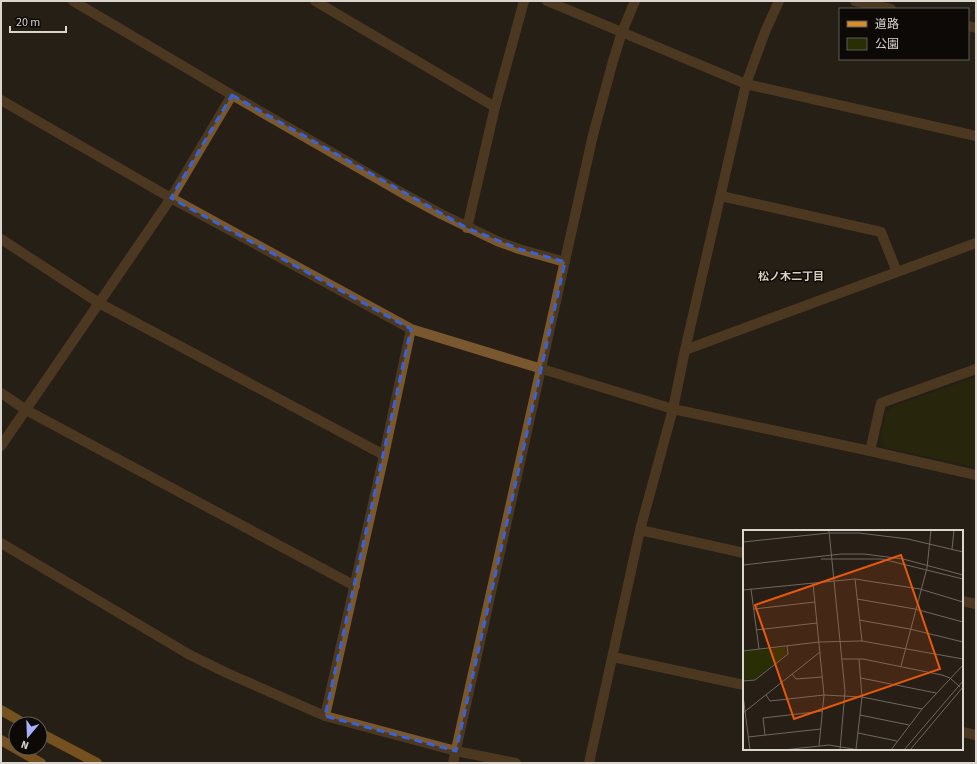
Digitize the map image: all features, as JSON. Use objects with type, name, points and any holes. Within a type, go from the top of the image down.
[{"type":"main road","points":[[1,710],[11,716]]},
{"type":"main road","points":[[48,737],[97,763]]},
{"type":"main road","points":[[1,740],[41,763]]},
{"type":"street","points":[[73,1],[232,95],[404,194],[467,228],[519,249],[565,262]]},
{"type":"street","points":[[315,1],[495,107]]},
{"type":"street","points":[[467,228],[495,107],[524,1]]},
{"type":"street","points":[[547,1],[746,84],[976,136]]},
{"type":"street","points":[[453,763],[593,135],[622,32],[635,1]]},
{"type":"street","points":[[589,763],[640,530],[673,409],[685,350],[746,84],[765,32],[779,1]]},
{"type":"street","points":[[855,1],[886,8]]},
{"type":"street","points":[[1,446],[171,198],[232,95]]},
{"type":"street","points":[[1,100],[171,198],[411,328],[673,409],[976,475]]},
{"type":"street","points":[[721,196],[881,232],[897,272]]},
{"type":"street","points":[[1,239],[99,303],[384,456]]},
{"type":"street","points":[[685,350],[976,243]]},
{"type":"street","points":[[325,716],[384,456],[411,328]]},
{"type":"street","points":[[870,451],[881,403],[976,369]]},
{"type":"street","points":[[1,393],[26,410],[354,586]]},
{"type":"street","points":[[640,530],[743,552]]},
{"type":"street","points":[[1,544],[190,655],[249,683],[325,716],[456,751],[516,763]]},
{"type":"street","points":[[963,601],[976,604]]},
{"type":"street","points":[[613,657],[743,685]]},
{"type":"street","points":[[963,732],[976,735]]},
{"type":"highlighted area","points":[[232,95],[467,228],[519,249],[565,262],[456,751],[325,716],[411,329],[171,198]]},
{"type":"green space","points":[[976,377],[976,467],[884,447],[881,440],[885,416],[892,407]]},
{"type":"district","name":"松ノ木二丁目","points":[[791,276]]}]
